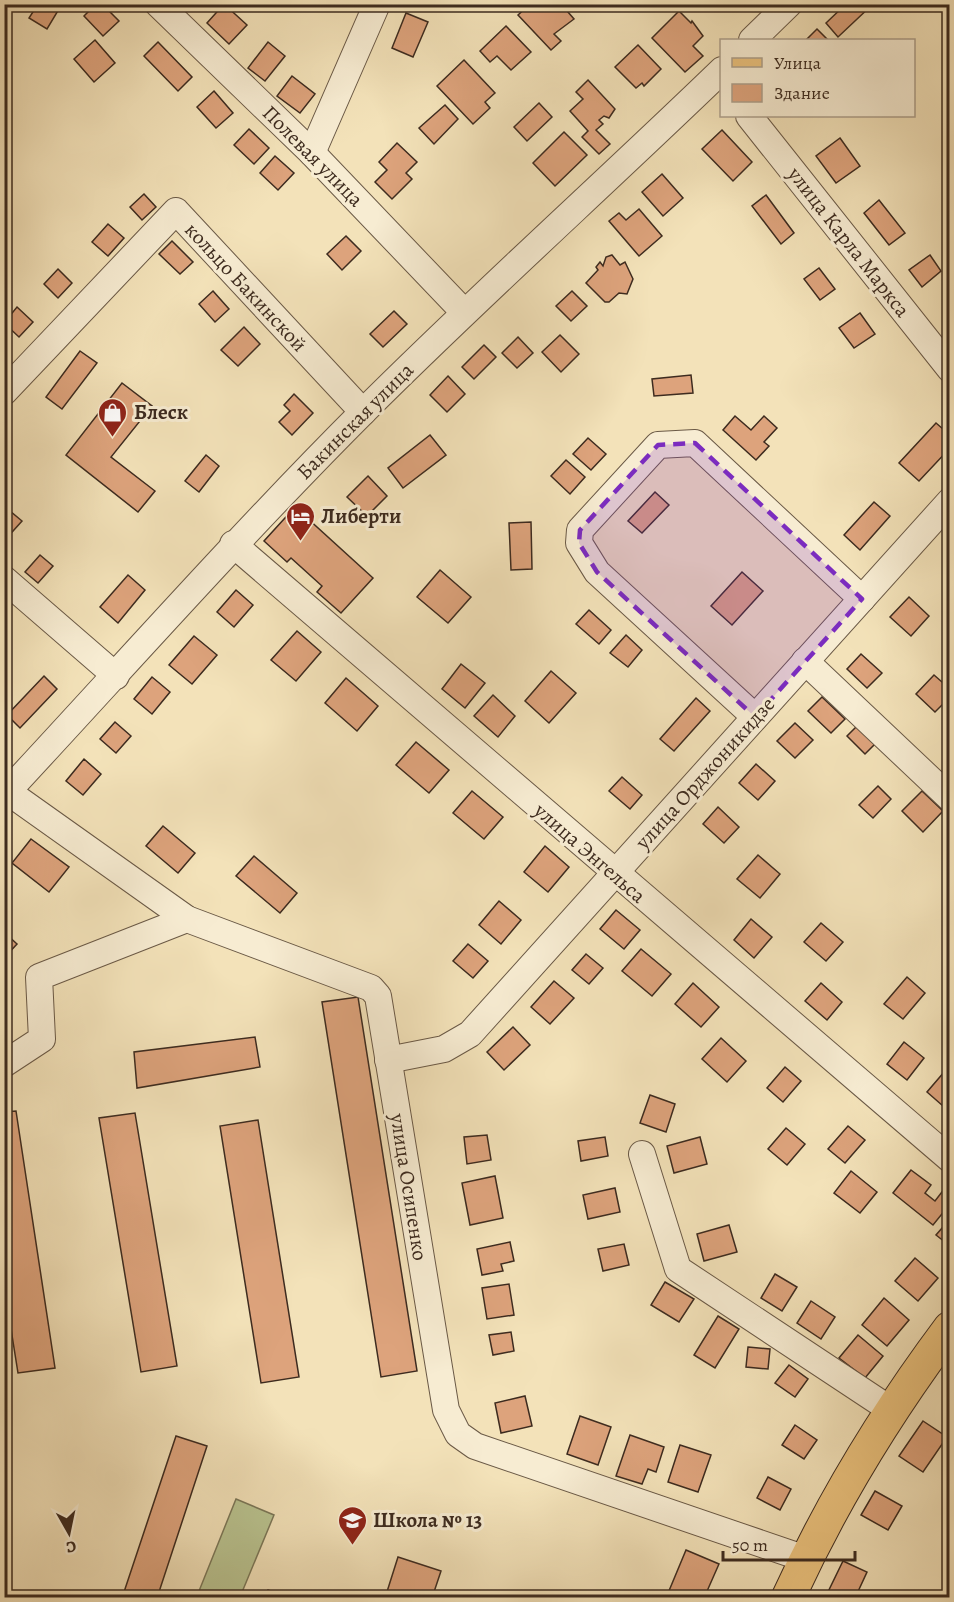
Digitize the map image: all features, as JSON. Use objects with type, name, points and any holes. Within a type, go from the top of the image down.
[{"type":"main road","points":[[788,1598],[806,1559],[891,1410],[950,1328]]},
{"type":"street","name":"Полевая улица","points":[[158,4],[312,153],[464,312]]},
{"type":"street","points":[[312,153],[376,4]]},
{"type":"street","points":[[753,39],[789,4]]},
{"type":"street","name":"Бакинская улица","points":[[6,790],[116,675],[233,544],[363,412],[464,312],[720,75]]},
{"type":"street","name":"улица Карла Маркса","points":[[750,117],[950,369]]},
{"type":"street","name":"кольцо Бакинской","points":[[4,392],[176,212],[363,412]]},
{"type":"street","points":[[754,717],[597,572],[579,543],[580,530],[658,445],[695,443],[862,599]]},
{"type":"street","name":"улица Орджоникидзе","points":[[388,1060],[444,1049],[470,1034],[950,501]]},
{"type":"street","name":"улица Энгельса","points":[[233,544],[950,1159]]},
{"type":"street","points":[[4,579],[116,675]]},
{"type":"street","points":[[805,662],[950,798]]},
{"type":"street","name":"улица Осипенко","points":[[6,790],[187,919],[370,988],[378,996],[446,1410],[458,1434],[475,1446],[806,1559]]},
{"type":"street","points":[[4,1064],[42,1039],[39,977],[187,919]]},
{"type":"street","points":[[642,1154],[678,1269],[891,1410]]},
{"type":"highlighted area","points":[[695,443],[862,599],[755,717],[597,572],[579,543],[580,530],[658,445]]},
{"type":"green space","points":[[236,1499],[274,1515],[240,1597],[215,1597],[199,1591]]},
{"type":"building","points":[[38,4],[62,4],[47,29],[29,18]]},
{"type":"building","points":[[96,4],[102,4],[119,21],[103,36],[84,16]]},
{"type":"building","points":[[224,4],[247,25],[229,44],[207,23]]},
{"type":"building","points":[[530,4],[561,4],[574,19],[554,34],[561,41],[551,50],[518,15]]},
{"type":"building","points":[[846,4],[873,4],[838,37],[826,23]]},
{"type":"building","points":[[679,11],[691,23],[692,21],[703,36],[693,46],[703,56],[685,72],[652,38]]},
{"type":"building","points":[[406,13],[428,22],[413,57],[392,48]]},
{"type":"building","points":[[506,26],[531,52],[511,70],[497,56],[490,62],[480,51]]},
{"type":"building","points":[[817,29],[827,39],[807,39]]},
{"type":"building","points":[[95,40],[115,63],[94,82],[74,59]]},
{"type":"building","points":[[158,42],[192,77],[178,91],[144,56]]},
{"type":"building","points":[[268,42],[285,56],[265,81],[248,68]]},
{"type":"building","points":[[638,45],[661,69],[644,86],[642,83],[636,88],[615,67]]},
{"type":"building","points":[[464,60],[495,93],[485,102],[490,108],[473,124],[437,86]]},
{"type":"building","points":[[292,76],[315,94],[300,113],[277,96]]},
{"type":"building","points":[[588,80],[615,109],[609,118],[604,116],[599,120],[603,124],[596,130],[610,144],[599,154],[582,137],[588,131],[570,111],[583,99],[576,92]]},
{"type":"building","points":[[214,91],[233,113],[216,128],[197,107]]},
{"type":"building","points":[[539,103],[552,117],[527,141],[514,127]]},
{"type":"building","points":[[445,105],[458,119],[434,144],[419,128]]},
{"type":"building","points":[[249,129],[269,148],[254,164],[234,145]]},
{"type":"building","points":[[722,130],[752,162],[733,181],[702,149]]},
{"type":"building","points":[[564,132],[587,155],[555,186],[533,163]]},
{"type":"building","points":[[840,138],[860,166],[836,183],[816,156]]},
{"type":"building","points":[[397,143],[417,162],[406,173],[412,179],[392,199],[375,182],[387,170],[379,162]]},
{"type":"building","points":[[275,156],[294,173],[278,190],[260,173]]},
{"type":"building","points":[[662,174],[683,198],[663,216],[642,192]]},
{"type":"building","points":[[144,194],[156,207],[142,220],[130,207]]},
{"type":"building","points":[[766,195],[794,233],[781,244],[752,206]]},
{"type":"building","points":[[879,200],[905,233],[889,245],[864,213]]},
{"type":"building","points":[[639,209],[662,236],[639,256],[609,221],[619,213],[626,220]]},
{"type":"building","points":[[108,224],[124,238],[108,256],[92,242]]},
{"type":"building","points":[[346,236],[361,251],[342,270],[327,254]]},
{"type":"building","points":[[172,241],[193,262],[180,274],[159,254]]},
{"type":"building","points":[[612,255],[620,265],[625,262],[633,279],[627,294],[619,293],[609,302],[605,302],[586,283],[598,270],[596,267],[600,262],[603,266],[606,257]]},
{"type":"building","points":[[930,255],[941,271],[922,287],[909,270]]},
{"type":"building","points":[[819,268],[835,289],[820,300],[804,279]]},
{"type":"building","points":[[58,269],[72,283],[58,298],[44,284]]},
{"type":"building","points":[[213,291],[229,309],[215,322],[199,304]]},
{"type":"building","points":[[572,291],[587,306],[571,321],[556,306]]},
{"type":"building","points":[[17,307],[33,322],[19,337],[4,323]]},
{"type":"building","points":[[394,311],[407,324],[383,347],[370,334]]},
{"type":"building","points":[[860,313],[875,334],[854,348],[839,328]]},
{"type":"building","points":[[244,327],[260,344],[238,366],[221,350]]},
{"type":"building","points":[[560,335],[579,354],[561,372],[542,352]]},
{"type":"building","points":[[518,337],[533,353],[517,368],[502,353]]},
{"type":"building","points":[[484,345],[496,357],[474,379],[462,367]]},
{"type":"building","points":[[80,351],[97,363],[62,409],[46,397]]},
{"type":"building","points":[[691,375],[693,393],[654,396],[652,379]]},
{"type":"building","points":[[448,376],[465,394],[447,412],[430,395]]},
{"type":"building","points":[[122,383],[152,406],[111,457],[155,491],[138,512],[66,455]]},
{"type":"building","points":[[294,394],[313,413],[292,435],[279,422],[290,411],[284,405]]},
{"type":"building","points":[[735,416],[751,430],[764,416],[777,428],[764,442],[769,446],[756,460],[723,430]]},
{"type":"building","points":[[936,423],[950,435],[950,448],[919,481],[899,463]]},
{"type":"building","points":[[430,435],[446,455],[403,488],[388,468]]},
{"type":"building","points":[[588,438],[606,454],[591,470],[573,454]]},
{"type":"building","points":[[206,455],[219,466],[199,492],[185,481]]},
{"type":"building","points":[[566,460],[585,477],[570,494],[551,476]]},
{"type":"building","points":[[368,476],[387,496],[367,516],[347,497]]},
{"type":"building","points":[[655,492],[669,505],[642,533],[628,521]]},
{"type":"building","points":[[874,502],[890,516],[860,550],[844,535]]},
{"type":"building","points":[[4,506],[22,521],[4,541]]},
{"type":"building","points":[[295,507],[373,578],[341,613],[317,592],[322,586],[291,558],[287,562],[264,541]]},
{"type":"building","points":[[531,522],[532,569],[511,570],[509,523]]},
{"type":"building","points":[[40,555],[53,566],[38,583],[25,572]]},
{"type":"building","points":[[440,570],[471,597],[448,623],[417,597]]},
{"type":"building","points":[[742,572],[763,591],[732,625],[711,606]]},
{"type":"building","points":[[128,575],[145,590],[118,623],[100,607]]},
{"type":"building","points":[[236,590],[253,605],[234,627],[217,612]]},
{"type":"building","points":[[909,597],[929,616],[911,636],[890,617]]},
{"type":"building","points":[[589,610],[611,630],[599,644],[576,624]]},
{"type":"building","points":[[297,631],[321,652],[296,681],[271,660]]},
{"type":"building","points":[[626,635],[642,650],[628,667],[610,653]]},
{"type":"building","points":[[194,636],[217,655],[192,684],[169,665]]},
{"type":"building","points":[[861,654],[882,673],[867,688],[847,669]]},
{"type":"building","points":[[461,664],[485,683],[465,708],[442,689]]},
{"type":"building","points":[[551,671],[576,693],[549,723],[525,701]]},
{"type":"building","points":[[934,675],[950,689],[950,697],[935,712],[916,694]]},
{"type":"building","points":[[44,676],[57,689],[20,728],[7,715]]},
{"type":"building","points":[[152,677],[170,692],[152,714],[134,699]]},
{"type":"building","points":[[346,678],[378,706],[357,731],[325,703]]},
{"type":"building","points":[[493,695],[515,716],[498,737],[474,716]]},
{"type":"building","points":[[822,697],[845,719],[831,733],[808,711]]},
{"type":"building","points":[[696,698],[710,711],[674,751],[660,739]]},
{"type":"building","points":[[115,722],[131,736],[116,753],[100,739]]},
{"type":"building","points":[[795,723],[813,740],[795,758],[777,741]]},
{"type":"building","points":[[859,724],[877,742],[865,754],[847,736]]},
{"type":"building","points":[[416,742],[449,770],[429,793],[396,765]]},
{"type":"building","points":[[84,759],[101,774],[83,795],[66,781]]},
{"type":"building","points":[[756,764],[775,781],[758,800],[739,783]]},
{"type":"building","points":[[622,777],[642,795],[630,809],[609,791]]},
{"type":"building","points":[[878,786],[891,799],[873,818],[859,805]]},
{"type":"building","points":[[472,791],[503,817],[484,839],[453,813]]},
{"type":"building","points":[[922,791],[943,811],[923,832],[902,811]]},
{"type":"building","points":[[718,807],[739,827],[724,843],[703,824]]},
{"type":"building","points":[[163,826],[195,853],[178,873],[146,846]]},
{"type":"building","points":[[31,839],[69,867],[49,892],[12,863]]},
{"type":"building","points":[[545,846],[569,867],[548,892],[524,872]]},
{"type":"building","points":[[758,855],[780,874],[760,898],[737,879]]},
{"type":"building","points":[[254,856],[297,893],[280,913],[236,876]]},
{"type":"building","points":[[499,901],[521,920],[501,944],[479,925]]},
{"type":"building","points":[[616,910],[640,930],[624,949],[600,929]]},
{"type":"building","points":[[751,919],[772,937],[754,958],[734,940]]},
{"type":"building","points":[[821,923],[843,942],[826,961],[804,942]]},
{"type":"building","points":[[4,932],[17,944],[4,958]]},
{"type":"building","points":[[468,944],[488,961],[473,978],[453,961]]},
{"type":"building","points":[[641,949],[671,974],[652,996],[622,971]]},
{"type":"building","points":[[586,954],[603,968],[589,984],[572,970]]},
{"type":"building","points":[[907,977],[925,993],[903,1019],[884,1004]]},
{"type":"building","points":[[554,981],[574,998],[550,1024],[531,1007]]},
{"type":"building","points":[[693,983],[719,1007],[701,1027],[675,1004]]},
{"type":"building","points":[[821,983],[842,1002],[827,1020],[805,1001]]},
{"type":"building","points":[[358,997],[417,1371],[381,1377],[322,1002]]},
{"type":"building","points":[[513,1027],[530,1045],[504,1070],[487,1052]]},
{"type":"building","points":[[255,1037],[260,1067],[137,1088],[134,1052]]},
{"type":"building","points":[[721,1038],[746,1061],[727,1082],[702,1059]]},
{"type":"building","points":[[904,1042],[924,1058],[907,1080],[887,1064]]},
{"type":"building","points":[[785,1067],[801,1081],[783,1102],[767,1088]]},
{"type":"building","points":[[945,1071],[950,1074],[950,1098],[943,1106],[927,1092]]},
{"type":"building","points":[[650,1095],[675,1104],[666,1132],[640,1123]]},
{"type":"building","points":[[16,1111],[55,1368],[18,1373],[4,1285],[4,1112]]},
{"type":"building","points":[[135,1113],[177,1366],[141,1372],[99,1118]]},
{"type":"building","points":[[258,1120],[299,1377],[261,1383],[220,1126]]},
{"type":"building","points":[[848,1126],[865,1140],[845,1163],[828,1149]]},
{"type":"building","points":[[786,1128],[805,1144],[787,1165],[768,1149]]},
{"type":"building","points":[[487,1135],[491,1160],[467,1164],[464,1137]]},
{"type":"building","points":[[605,1137],[608,1156],[581,1161],[578,1141]]},
{"type":"building","points":[[700,1137],[707,1164],[674,1173],[667,1146]]},
{"type":"building","points":[[911,1170],[931,1185],[925,1193],[935,1201],[945,1188],[950,1191],[950,1204],[933,1225],[893,1193]]},
{"type":"building","points":[[851,1171],[877,1192],[860,1213],[834,1193]]},
{"type":"building","points":[[495,1176],[503,1218],[470,1225],[462,1183]]},
{"type":"building","points":[[615,1188],[620,1212],[588,1219],[583,1195]]},
{"type":"building","points":[[950,1219],[950,1246],[936,1235]]},
{"type":"building","points":[[729,1225],[737,1252],[704,1261],[697,1234]]},
{"type":"building","points":[[510,1242],[514,1261],[501,1264],[503,1271],[482,1275],[477,1249]]},
{"type":"building","points":[[624,1244],[629,1265],[603,1271],[598,1249]]},
{"type":"building","points":[[915,1258],[938,1278],[918,1301],[895,1281]]},
{"type":"building","points":[[775,1274],[797,1287],[782,1311],[761,1298]]},
{"type":"building","points":[[665,1282],[694,1299],[679,1322],[651,1305]]},
{"type":"building","points":[[509,1284],[514,1315],[487,1319],[482,1288]]},
{"type":"building","points":[[884,1298],[909,1320],[887,1346],[862,1325]]},
{"type":"building","points":[[811,1301],[835,1317],[821,1339],[797,1323]]},
{"type":"building","points":[[718,1316],[739,1329],[715,1368],[694,1355]]},
{"type":"building","points":[[511,1332],[514,1351],[493,1355],[489,1335]]},
{"type":"building","points":[[858,1335],[883,1356],[865,1378],[839,1358]]},
{"type":"building","points":[[748,1347],[770,1349],[768,1369],[746,1367]]},
{"type":"building","points":[[789,1365],[808,1379],[795,1397],[775,1383]]},
{"type":"building","points":[[525,1396],[532,1426],[501,1433],[495,1403]]},
{"type":"building","points":[[580,1416],[611,1427],[598,1465],[567,1454]]},
{"type":"building","points":[[923,1421],[947,1437],[923,1472],[899,1456]]},
{"type":"building","points":[[795,1425],[817,1440],[804,1459],[782,1445]]},
{"type":"building","points":[[630,1435],[664,1447],[656,1472],[648,1469],[642,1484],[616,1476]]},
{"type":"building","points":[[176,1436],[207,1446],[157,1598],[122,1598]]},
{"type":"building","points":[[680,1445],[711,1455],[698,1492],[668,1482]]},
{"type":"building","points":[[768,1477],[791,1489],[780,1510],[757,1498]]},
{"type":"building","points":[[875,1491],[902,1506],[888,1530],[861,1515]]},
{"type":"building","points":[[686,1550],[719,1564],[704,1598],[666,1598]]},
{"type":"building","points":[[398,1557],[441,1571],[432,1598],[385,1598]]},
{"type":"building","points":[[843,1561],[867,1572],[855,1598],[829,1598],[826,1596]]},
{"type":"building","points":[[268,1590],[292,1598],[265,1598]]},
{"type":"place","name":"Блеск","points":[[113,438]]},
{"type":"place","name":"Либерти","points":[[300,542]]},
{"type":"place","name":"Школа № 13","points":[[352,1546]]}]
